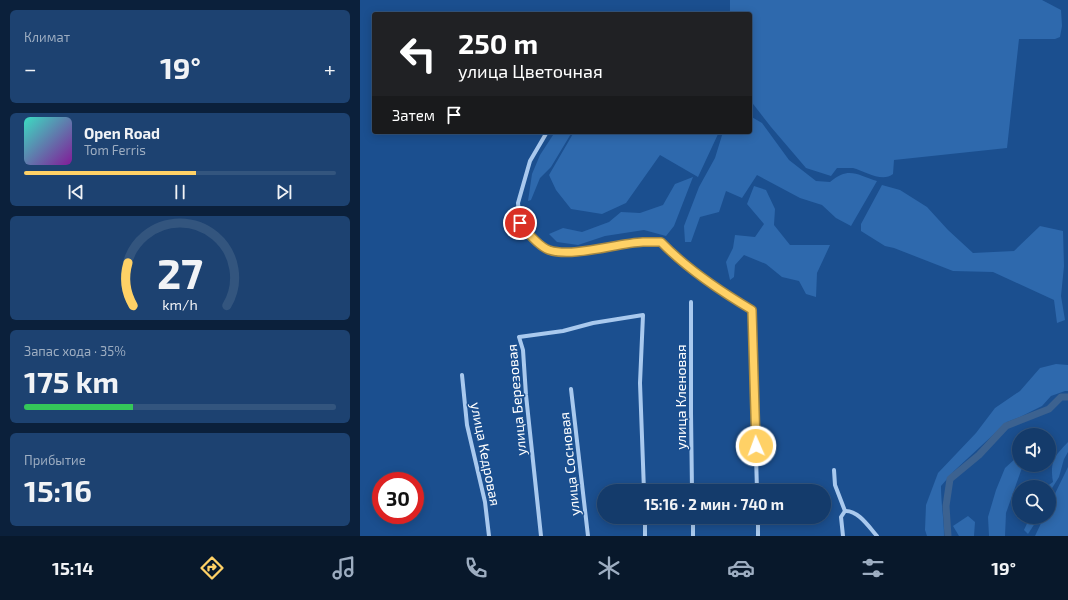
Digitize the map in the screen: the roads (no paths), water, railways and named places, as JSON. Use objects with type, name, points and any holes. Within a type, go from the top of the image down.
[{"type":"street","points":[[546,134],[530,161],[518,203],[520,223],[529,235],[548,250],[559,252],[586,251],[643,242],[661,242],[689,267],[727,295],[752,310],[757,484]]},
{"type":"street","name":"улица Кленовая","points":[[691,302],[692,484]]},
{"type":"street","name":"улица Березовая","points":[[540,536],[523,350],[519,338],[643,314],[640,383],[644,484]]},
{"type":"street","name":"улица Кедровая","points":[[462,375],[467,425],[486,502],[489,536]]},
{"type":"street","name":"улица Сосновая","points":[[571,389],[588,536]]},
{"type":"street","points":[[834,470],[835,485],[845,511]]},
{"type":"street","points":[[845,511],[850,510],[856,513],[877,536]]},
{"type":"street","points":[[843,536],[841,517],[845,511]]},
{"type":"street","points":[[645,524],[645,536]]},
{"type":"street","points":[[693,524],[693,536]]},
{"type":"street","points":[[758,524],[758,536]]},
{"type":"waterway","points":[[948,536],[946,506],[950,479],[979,455],[1006,426],[1049,409],[1061,397],[1068,397]]}]
